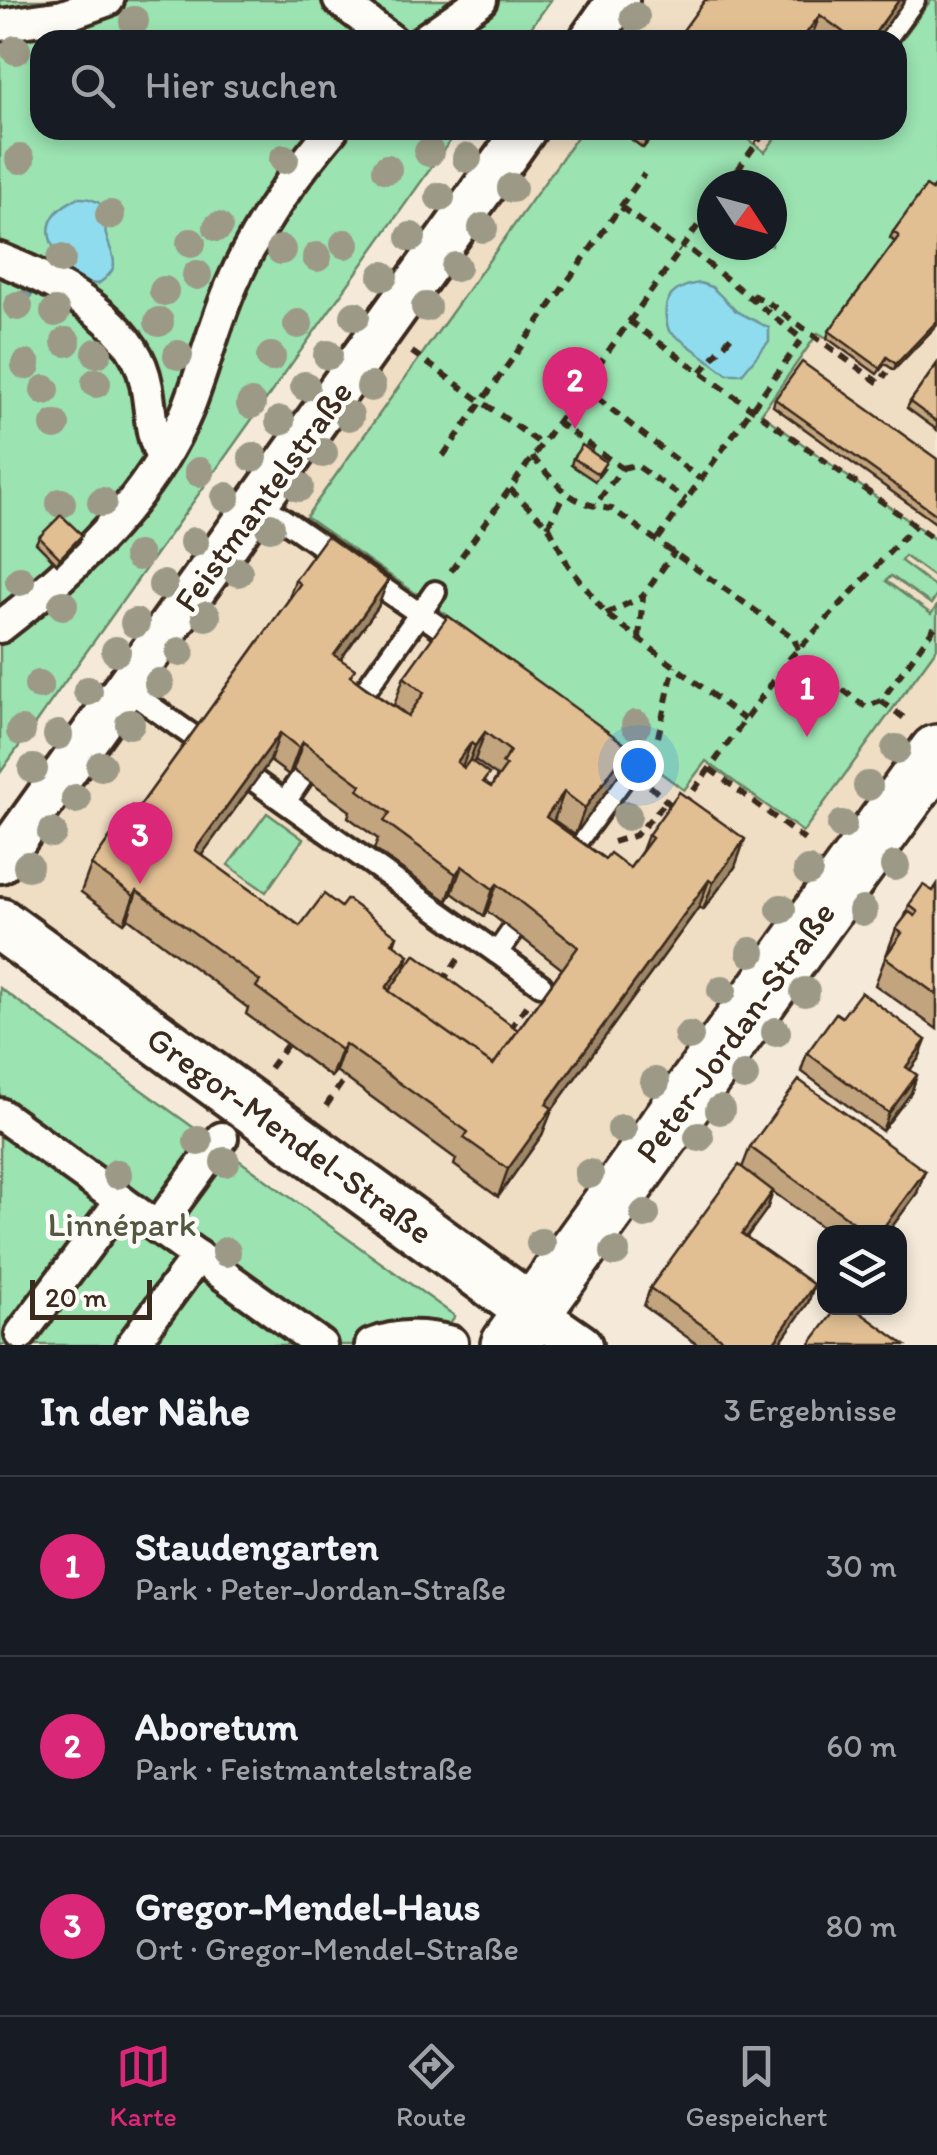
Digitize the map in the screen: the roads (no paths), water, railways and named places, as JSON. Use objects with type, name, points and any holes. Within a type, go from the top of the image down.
[{"type":"main road","name":"Peter-Jordan-Straße","points":[[521,1328],[937,753]]},
{"type":"street","points":[[0,25],[63,16],[108,0]]},
{"type":"street","points":[[338,0],[377,30]]},
{"type":"street","points":[[438,30],[481,0]]},
{"type":"street","points":[[597,30],[618,0]]},
{"type":"street","points":[[0,627],[52,587],[112,527],[162,457],[186,412],[234,280],[262,225],[324,140]]},
{"type":"street","name":"Feistmantelstraße","points":[[0,862],[518,140]]},
{"type":"street","points":[[8,262],[80,300],[130,344],[142,367],[152,438],[162,457]]},
{"type":"street","name":"Gregor-Mendel-Straße","points":[[0,924],[521,1328],[581,1345]]},
{"type":"street","points":[[0,1114],[321,1345]]},
{"type":"street","points":[[157,1227],[222,1138]]},
{"type":"street","points":[[18,1333],[121,1201]]},
{"type":"street","points":[[132,1345],[198,1256]]},
{"type":"street","points":[[371,1345],[386,1339],[424,1335],[452,1342]]},
{"type":"lane","points":[[892,30],[914,0]]},
{"type":"lane","points":[[258,502],[480,656]]},
{"type":"lane","points":[[350,711],[435,592]]},
{"type":"lane","points":[[124,688],[198,739]]},
{"type":"lane","points":[[561,862],[630,767],[586,734]]},
{"type":"lane","points":[[285,802],[302,776]]},
{"type":"lane","points":[[255,781],[541,985]]},
{"type":"lane","points":[[496,952],[513,930]]},
{"type":"water","points":[[78,198],[98,202],[107,214],[105,233],[114,267],[98,284],[78,282],[60,259],[50,237],[54,216]]},
{"type":"water","points":[[700,283],[712,287],[736,311],[769,328],[769,341],[742,374],[727,374],[669,331],[666,311],[670,297],[682,288]]},
{"type":"waterway","points":[[15,307],[43,275],[62,264]]},
{"type":"place","name":"Aboretum","points":[[575,429]]},
{"type":"place","name":"Staudengarten","points":[[807,737]]},
{"type":"place","name":"Gregor-Mendel-Haus","points":[[140,884]]},
{"type":"park label","name":"Linnépark","points":[[122,1224]]}]
